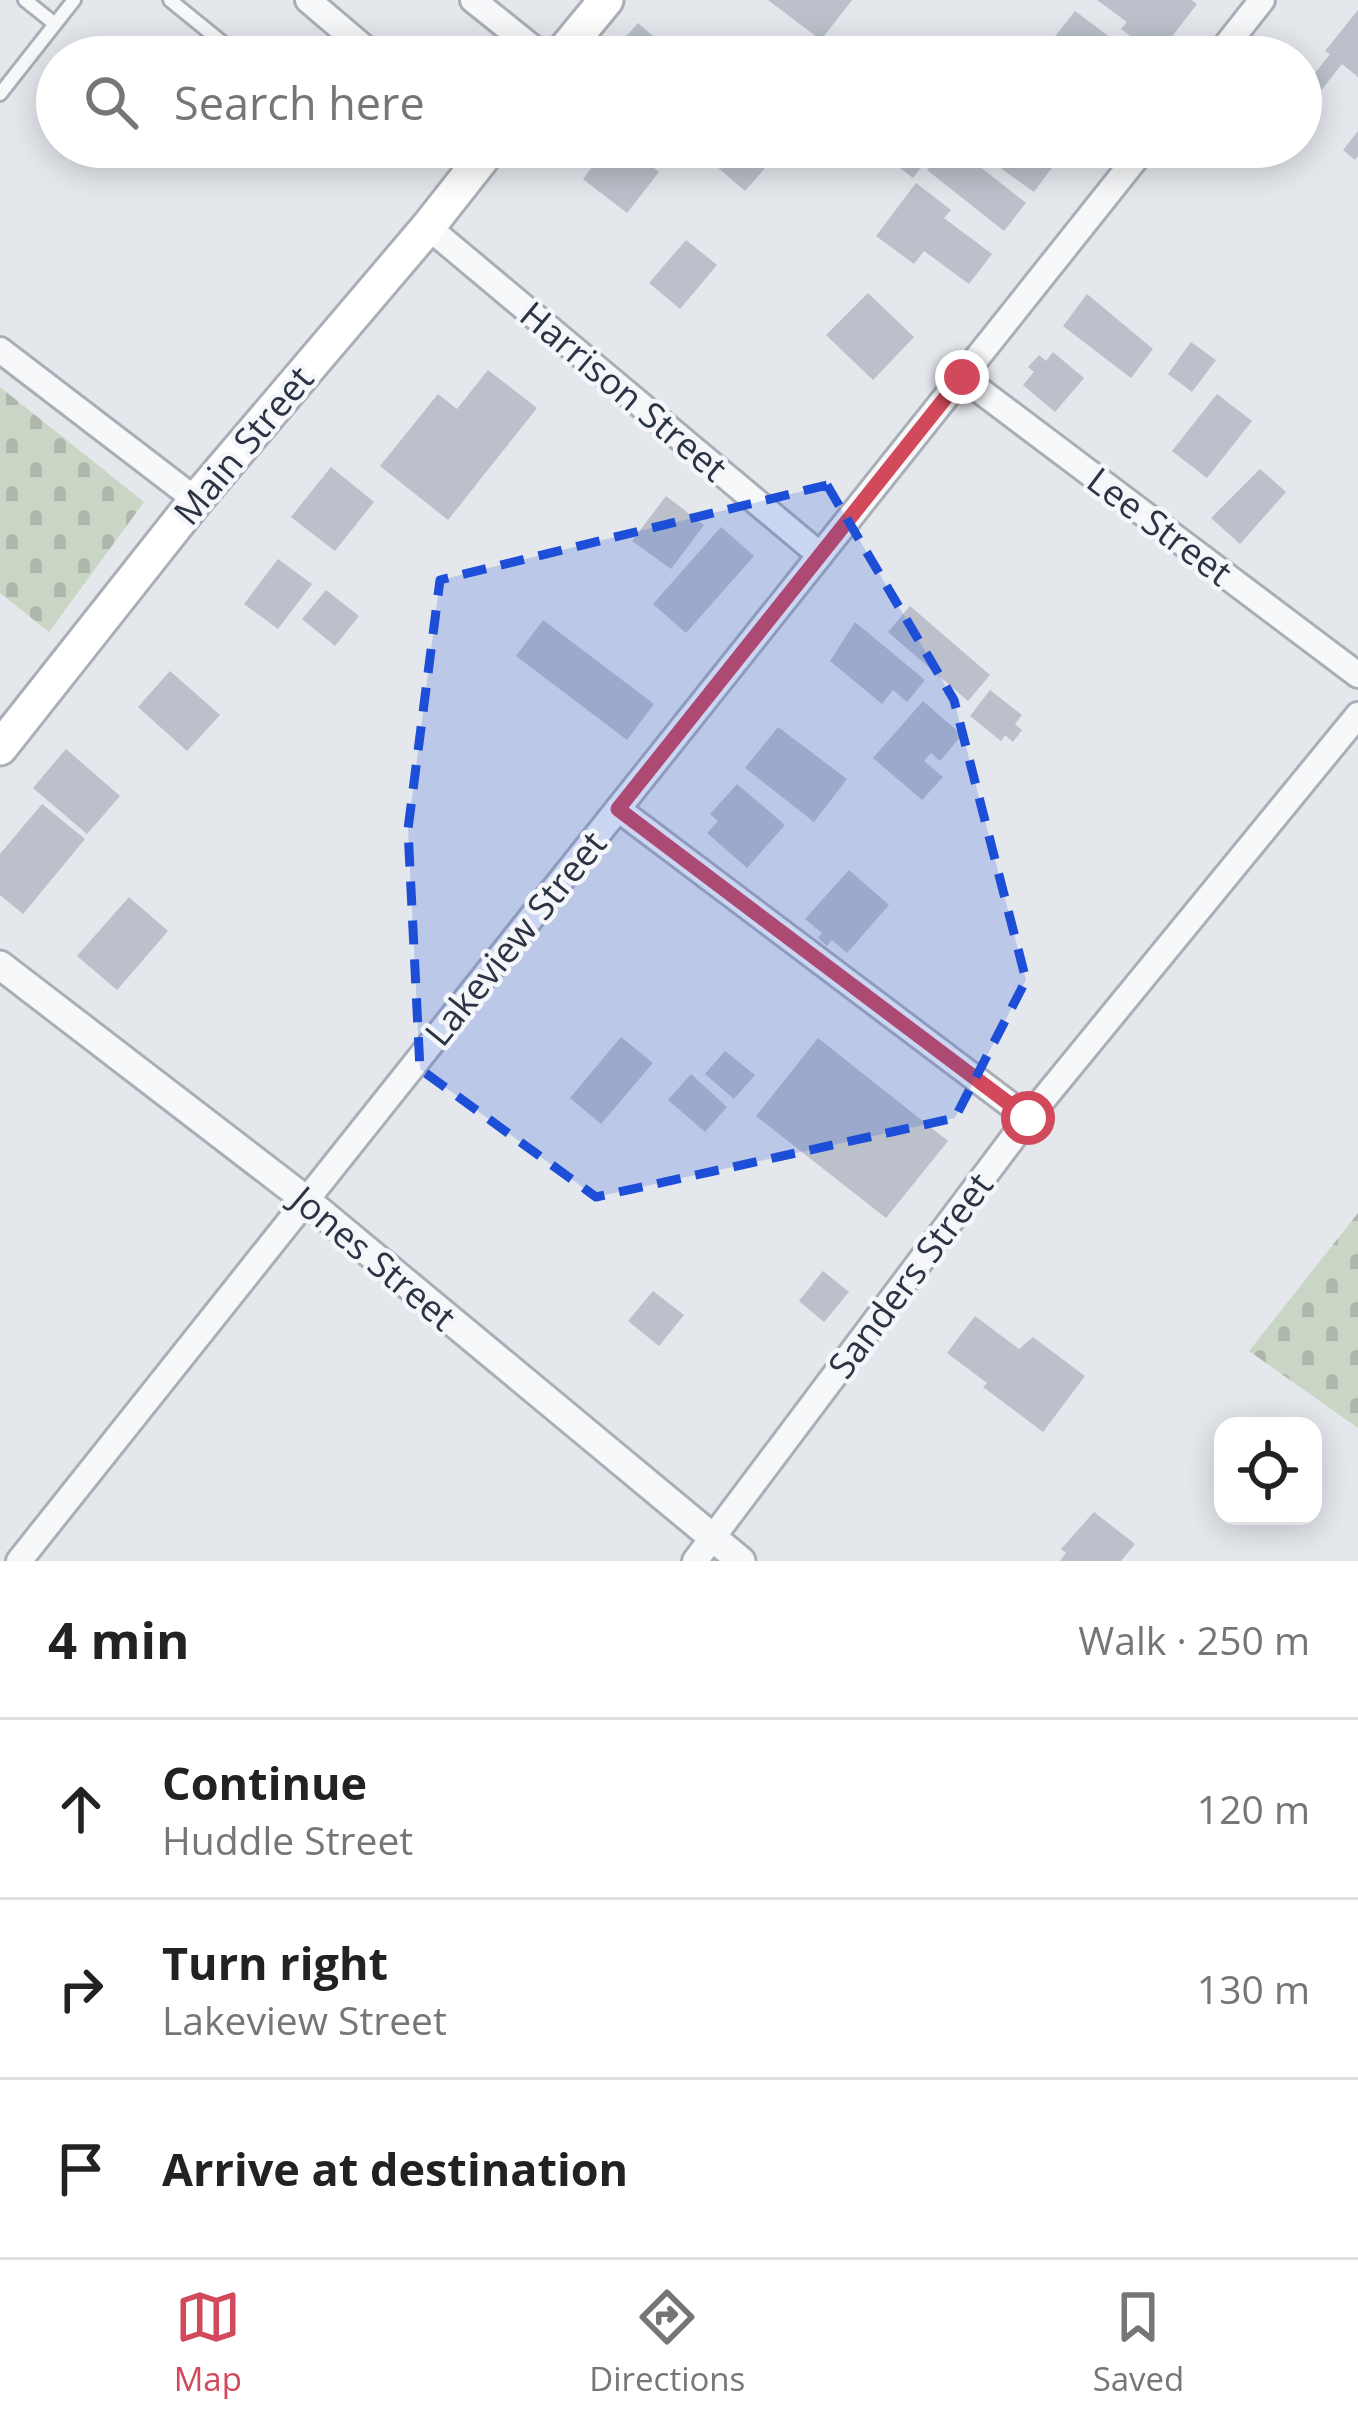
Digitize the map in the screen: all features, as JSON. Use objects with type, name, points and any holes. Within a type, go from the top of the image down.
[{"type":"main road","points":[[576,36],[605,0]]},
{"type":"main road","name":"Main Street","points":[[0,748],[196,500],[428,227],[472,168]]},
{"type":"street","points":[[308,0],[350,36]]},
{"type":"street","points":[[473,0],[518,36]]},
{"type":"street","points":[[1234,36],[1262,0]]},
{"type":"street","name":"Lakeview Street","points":[[15,1561],[1128,168]]},
{"type":"street","name":"Harrison Street","points":[[428,227],[820,556]]},
{"type":"street","points":[[0,350],[196,500]]},
{"type":"street","name":"Lee Street","points":[[962,377],[1358,675]]},
{"type":"street","name":"Sanders Street","points":[[703,1550],[1028,1118],[1358,715]]},
{"type":"street","points":[[618,809],[1028,1118]]},
{"type":"street","name":"Jones Street","points":[[0,965],[306,1200],[703,1550],[741,1561]]},
{"type":"street","points":[[0,1553],[15,1561]]},
{"type":"lane","points":[[26,0],[55,24]]},
{"type":"lane","points":[[46,36],[74,0]]},
{"type":"lane","points":[[170,0],[214,36]]},
{"type":"lane","points":[[0,94],[36,48]]},
{"type":"highlighted area","points":[[827,485],[954,700],[1026,980],[955,1118],[596,1197],[420,1069],[408,829],[440,580]]},
{"type":"green space","points":[[0,387],[144,502],[49,632],[0,593]]},
{"type":"green space","points":[[1358,1213],[1358,1428],[1249,1351]]},
{"type":"building","points":[[768,0],[852,0],[824,36],[816,36]]},
{"type":"building","points":[[1097,0],[1191,0],[1197,4],[1172,36],[1130,36],[1121,29],[1127,22]]},
{"type":"building","points":[[1358,10],[1358,77],[1342,64],[1322,89],[1322,64],[1330,54],[1325,51]]},
{"type":"building","points":[[1075,11],[1108,36],[1055,36]]},
{"type":"building","points":[[638,23],[653,36],[627,36]]},
{"type":"building","points":[[1358,131],[1358,156],[1355,160],[1343,150]]},
{"type":"building","points":[[591,168],[654,168],[659,172],[627,213],[583,179]]},
{"type":"building","points":[[718,168],[765,168],[745,191]]},
{"type":"building","points":[[900,168],[921,168],[913,178]]},
{"type":"building","points":[[982,168],[1026,203],[1004,231],[927,170]]},
{"type":"building","points":[[1000,168],[1052,168],[1034,192]]},
{"type":"building","points":[[916,183],[951,210],[944,218],[992,254],[969,284],[924,251],[914,264],[876,236]]},
{"type":"building","points":[[686,240],[717,265],[680,309],[649,283]]},
{"type":"building","points":[[868,293],[914,337],[873,380],[826,335]]},
{"type":"building","points":[[1087,294],[1153,349],[1131,378],[1063,326]]},
{"type":"building","points":[[1191,342],[1216,360],[1192,392],[1168,374]]},
{"type":"building","points":[[1053,352],[1084,378],[1055,412],[1023,385],[1034,372],[1028,367],[1039,355],[1046,361]]},
{"type":"building","points":[[488,370],[537,408],[448,520],[380,466],[438,394],[457,409]]},
{"type":"building","points":[[1217,394],[1252,421],[1207,478],[1172,451]]},
{"type":"building","points":[[331,467],[374,502],[335,551],[291,517]]},
{"type":"building","points":[[1260,469],[1286,492],[1240,544],[1211,518]]},
{"type":"building","points":[[666,496],[704,525],[671,569],[632,541]]},
{"type":"building","points":[[721,527],[754,556],[686,633],[653,604]]},
{"type":"building","points":[[278,559],[312,584],[278,629],[244,604]]},
{"type":"building","points":[[326,590],[359,616],[335,646],[302,619]]},
{"type":"building","points":[[910,606],[990,675],[968,701],[888,632]]},
{"type":"building","points":[[543,620],[654,704],[627,740],[516,656]]},
{"type":"building","points":[[855,622],[925,680],[907,702],[893,690],[882,704],[830,661]]},
{"type":"building","points":[[170,671],[220,715],[187,751],[138,707]]},
{"type":"building","points":[[990,690],[1022,715],[1015,724],[1022,730],[1013,742],[1005,735],[1001,741],[970,716]]},
{"type":"building","points":[[923,701],[962,735],[940,761],[931,753],[924,761],[943,777],[922,800],[873,758]]},
{"type":"building","points":[[778,727],[847,779],[814,822],[745,768]]},
{"type":"building","points":[[66,749],[120,796],[87,834],[33,788]]},
{"type":"building","points":[[737,784],[785,825],[747,868],[707,833],[718,821],[710,814]]},
{"type":"building","points":[[42,804],[85,839],[23,914],[0,895],[0,854]]},
{"type":"building","points":[[849,870],[889,905],[847,953],[832,940],[827,946],[818,938],[822,933],[805,919]]},
{"type":"building","points":[[129,897],[168,931],[117,990],[77,956]]},
{"type":"building","points":[[621,1037],[653,1063],[601,1124],[570,1098]]},
{"type":"building","points":[[818,1038],[948,1141],[886,1218],[756,1116]]},
{"type":"building","points":[[725,1051],[755,1075],[734,1099],[705,1074]]},
{"type":"building","points":[[691,1074],[727,1107],[705,1132],[668,1100]]},
{"type":"building","points":[[823,1271],[849,1292],[824,1322],[799,1301]]},
{"type":"building","points":[[653,1291],[684,1315],[659,1346],[628,1321]]},
{"type":"building","points":[[975,1316],[1019,1349],[1033,1337],[1085,1376],[1043,1432],[947,1353]]},
{"type":"building","points":[[1094,1512],[1135,1544],[1121,1561],[1060,1561],[1066,1553],[1061,1549]]},
{"type":"route","points":[[962,377],[618,809],[1028,1118]]}]
